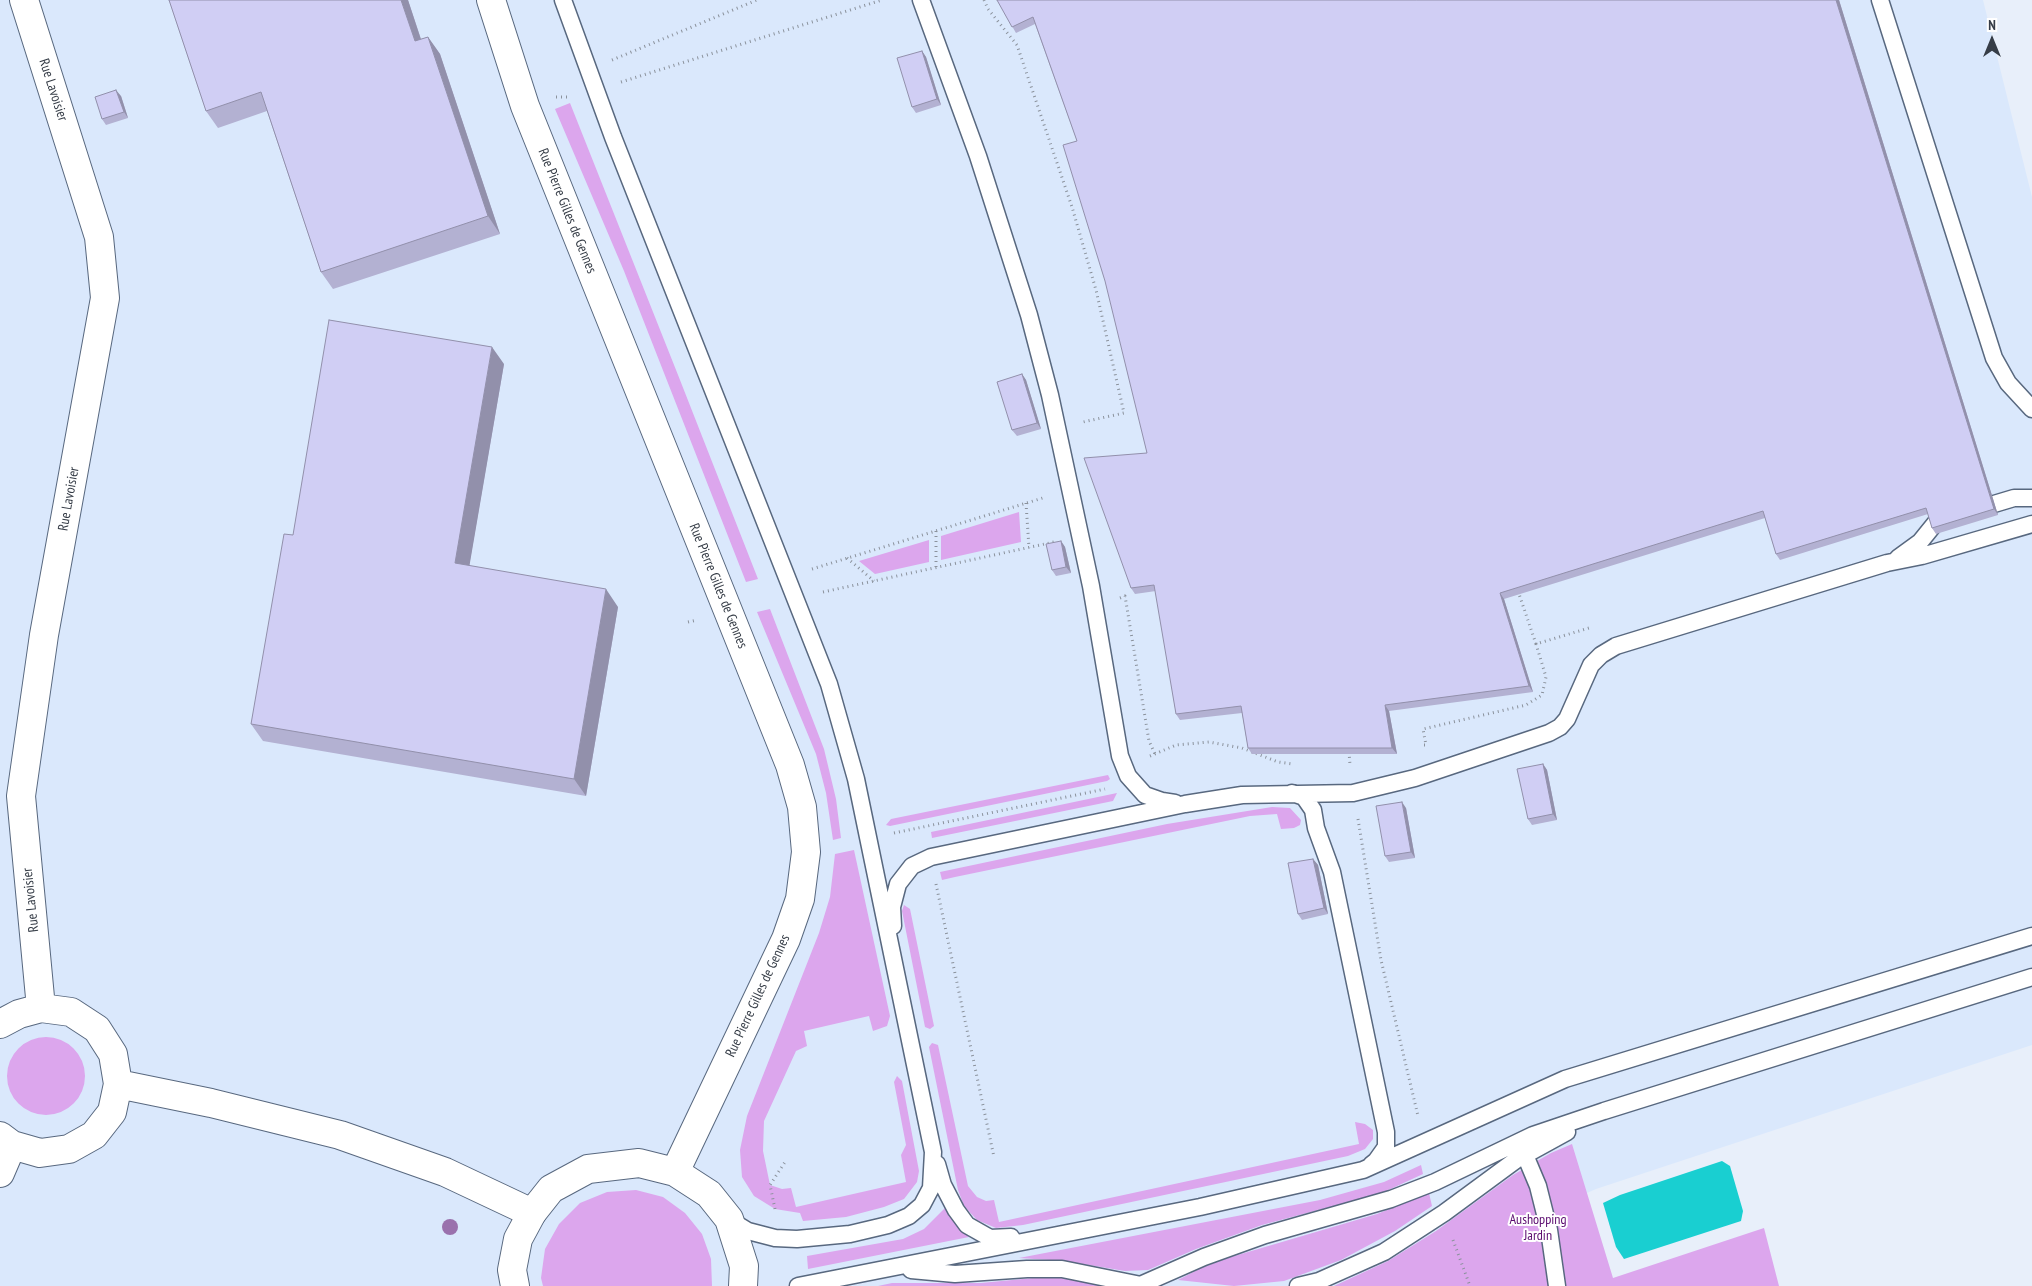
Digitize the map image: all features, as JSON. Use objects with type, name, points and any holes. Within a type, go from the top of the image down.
[{"type":"street","name":"Rue Lavoisier","points":[[24,0],[99,237],[105,298],[44,635],[21,796],[41,1008]]},
{"type":"street","name":"Rue Pierre Gilles de Gennes","points":[[491,0],[525,106],[790,765],[802,807],[806,852],[800,899],[786,939],[675,1172]]},
{"type":"street","points":[[0,1024],[18,1014],[41,1008],[71,1012],[97,1029],[113,1054],[118,1084],[112,1112],[94,1135],[69,1149],[40,1153],[6,1140],[0,1173]]},
{"type":"street","points":[[118,1084],[211,1103],[340,1135],[445,1172],[532,1213]]},
{"type":"street","points":[[515,1286],[512,1270],[518,1239],[532,1213],[551,1189],[588,1169],[640,1163],[675,1172],[709,1194],[729,1219],[744,1266],[742,1286]]},
{"type":"lane","points":[[563,0],[595,90],[829,684],[842,725],[868,839],[934,1152],[943,1185],[956,1210],[967,1225],[990,1238],[1050,1237]]},
{"type":"lane","points":[[921,0],[978,156],[1028,315],[1050,396],[1091,586],[1120,756],[1128,776],[1146,795],[1162,801],[1185,804]]},
{"type":"lane","points":[[1880,0],[1994,358],[2008,383],[2032,409]]},
{"type":"lane","points":[[1887,563],[1906,554],[1937,521],[2014,498],[2032,498]]},
{"type":"lane","points":[[896,974],[892,907],[898,884],[912,866],[930,857],[1185,804],[1242,795],[1290,792],[1353,793],[1415,778],[1514,745],[1560,727],[1567,718],[1591,665],[1601,655],[1616,646],[1887,563],[1922,556],[2032,524]]},
{"type":"lane","points":[[1290,792],[1304,797],[1313,810],[1316,828],[1332,872],[1386,1132],[1386,1147],[1376,1162],[1363,1170]]},
{"type":"lane","points":[[798,1286],[1050,1237],[1363,1170],[1565,1079],[2032,936]]},
{"type":"lane","points":[[867,1272],[922,1270],[955,1274],[1027,1269],[1062,1269],[1142,1286],[1204,1257],[1265,1235],[1391,1199],[1434,1182],[1533,1135],[2032,977]]},
{"type":"lane","points":[[1298,1286],[1319,1281],[1384,1252],[1444,1213],[1525,1155],[1604,1111]]},
{"type":"lane","points":[[729,1219],[748,1232],[775,1238],[797,1239],[850,1234],[888,1225],[909,1216],[922,1205],[931,1188],[934,1152]]},
{"type":"lane","points":[[1525,1155],[1538,1186],[1547,1221],[1558,1286]]},
{"type":"path","points":[[588,71],[757,0]]},
{"type":"path","points":[[525,106],[546,97],[573,97],[882,0]]},
{"type":"path","points":[[984,0],[988,8],[1017,45],[1047,132],[1096,290],[1124,412],[1077,423]]},
{"type":"path","points":[[786,577],[1070,489]]},
{"type":"path","points":[[1026,503],[1029,548]]},
{"type":"path","points":[[936,530],[936,568]]},
{"type":"path","points":[[795,599],[1080,537]]},
{"type":"path","points":[[847,558],[874,581]]},
{"type":"path","points":[[1418,748],[1426,745],[1423,729],[1526,704],[1542,695],[1546,677],[1518,590]]},
{"type":"path","points":[[1112,599],[1125,596],[1149,741],[1154,754]]},
{"type":"path","points":[[688,622],[729,613]]},
{"type":"path","points":[[1536,644],[1594,626]]},
{"type":"path","points":[[868,839],[1120,784],[1143,759],[1176,745],[1209,742],[1242,748],[1278,762],[1296,764]]},
{"type":"path","points":[[1348,746],[1353,793],[1381,960],[1425,1142]]},
{"type":"path","points":[[1341,765],[1359,763]]},
{"type":"path","points":[[924,827],[994,1157]]},
{"type":"path","points":[[777,1214],[770,1185],[785,1162]]},
{"type":"path","points":[[1444,1213],[1470,1286]]},
{"type":"shaded area","points":[[0,0],[1983,0],[2032,197],[2032,1045],[1596,1189],[1375,1286],[0,1286]]},
{"type":"green space","points":[[570,103],[758,579],[746,582],[624,271],[555,109]]},
{"type":"green space","points":[[1019,512],[1021,542],[941,560],[941,536]]},
{"type":"green space","points":[[929,540],[929,562],[875,574],[859,561]]},
{"type":"green space","points":[[770,609],[824,749],[836,799],[841,838],[833,840],[826,793],[816,754],[757,612]]},
{"type":"green space","points":[[1108,775],[1110,779],[1107,781],[890,826],[886,825],[891,819]]},
{"type":"green space","points":[[1117,793],[1113,801],[932,838],[931,832]]},
{"type":"green space","points":[[1272,807],[1290,808],[1301,820],[1300,825],[1294,828],[1281,829],[1277,814],[1250,816],[942,880],[940,872],[1167,824]]},
{"type":"green space","points":[[854,850],[890,1016],[887,1026],[873,1031],[869,1016],[804,1031],[807,1046],[796,1051],[764,1121],[763,1151],[770,1185],[782,1189],[791,1188],[796,1207],[906,1182],[901,1155],[906,1145],[894,1082],[897,1076],[902,1081],[919,1171],[917,1182],[904,1199],[884,1207],[846,1217],[803,1221],[800,1213],[775,1209],[754,1196],[742,1177],[740,1150],[747,1116],[819,933],[830,897],[835,854]]},
{"type":"green space","points":[[904,905],[910,909],[934,1026],[930,1029],[925,1027],[902,911]]},
{"type":"green space","points":[[38,1037],[54,1037],[68,1043],[79,1054],[85,1068],[85,1084],[79,1098],[68,1109],[54,1115],[38,1115],[24,1109],[13,1098],[7,1084],[7,1068],[13,1054],[24,1043]]},
{"type":"green space","points":[[932,1043],[938,1045],[968,1186],[977,1197],[986,1201],[994,1200],[999,1222],[1359,1144],[1355,1122],[1365,1124],[1373,1130],[1373,1139],[1365,1149],[1348,1156],[1023,1225],[996,1228],[977,1220],[964,1206],[958,1190],[929,1047]]},
{"type":"green space","name":"Aushopping Jardin","points":[[1572,1144],[1613,1278],[1764,1228],[1779,1286],[1334,1286],[1388,1261],[1436,1231],[1513,1175],[1551,1153]]},
{"type":"green space","points":[[1421,1165],[1423,1174],[1382,1193],[1262,1225],[1196,1249],[1148,1270],[1125,1271],[1065,1261],[1019,1258],[1320,1200],[1384,1182]]},
{"type":"green space","points":[[636,1190],[663,1197],[685,1213],[702,1234],[711,1259],[712,1286],[543,1286],[541,1278],[545,1249],[559,1224],[580,1203],[607,1192]]},
{"type":"green space","points":[[1429,1193],[1432,1206],[1395,1231],[1341,1260],[1284,1281],[1234,1286],[1178,1280],[1201,1268],[1231,1257],[1377,1214]]},
{"type":"green space","points":[[946,1207],[956,1224],[969,1237],[808,1269],[807,1256],[903,1239],[924,1229]]},
{"type":"green space","points":[[1033,1278],[1064,1278],[1108,1286],[878,1286],[892,1283],[981,1283]]},
{"type":"water","points":[[1722,1161],[1730,1166],[1743,1211],[1741,1221],[1624,1259],[1616,1247],[1603,1203],[1620,1195]]},
{"type":"building","points":[[169,0],[401,0],[415,41],[428,37],[488,216],[321,272],[261,92],[206,111]]},
{"type":"building","points":[[997,0],[1836,0],[1994,509],[1932,528],[1926,508],[1776,554],[1763,511],[1500,593],[1529,686],[1385,705],[1392,748],[1248,748],[1241,706],[1176,714],[1154,585],[1131,588],[1084,458],[1147,453],[1105,281],[1063,145],[1077,141],[1033,17],[1012,27]]},
{"type":"building","points":[[922,51],[937,99],[912,107],[897,58]]},
{"type":"building","points":[[116,90],[124,112],[102,119],[95,97]]},
{"type":"building","points":[[329,320],[492,347],[455,563],[606,589],[574,779],[251,724],[284,534],[293,535]]},
{"type":"building","points":[[1022,374],[1037,423],[1012,430],[997,382]]},
{"type":"building","points":[[1061,541],[1066,567],[1052,570],[1046,544]]},
{"type":"building","points":[[1543,764],[1553,814],[1528,819],[1517,769]]},
{"type":"building","points":[[1402,802],[1411,852],[1385,856],[1376,806]]},
{"type":"building","points":[[1313,859],[1324,908],[1298,914],[1288,863]]}]
